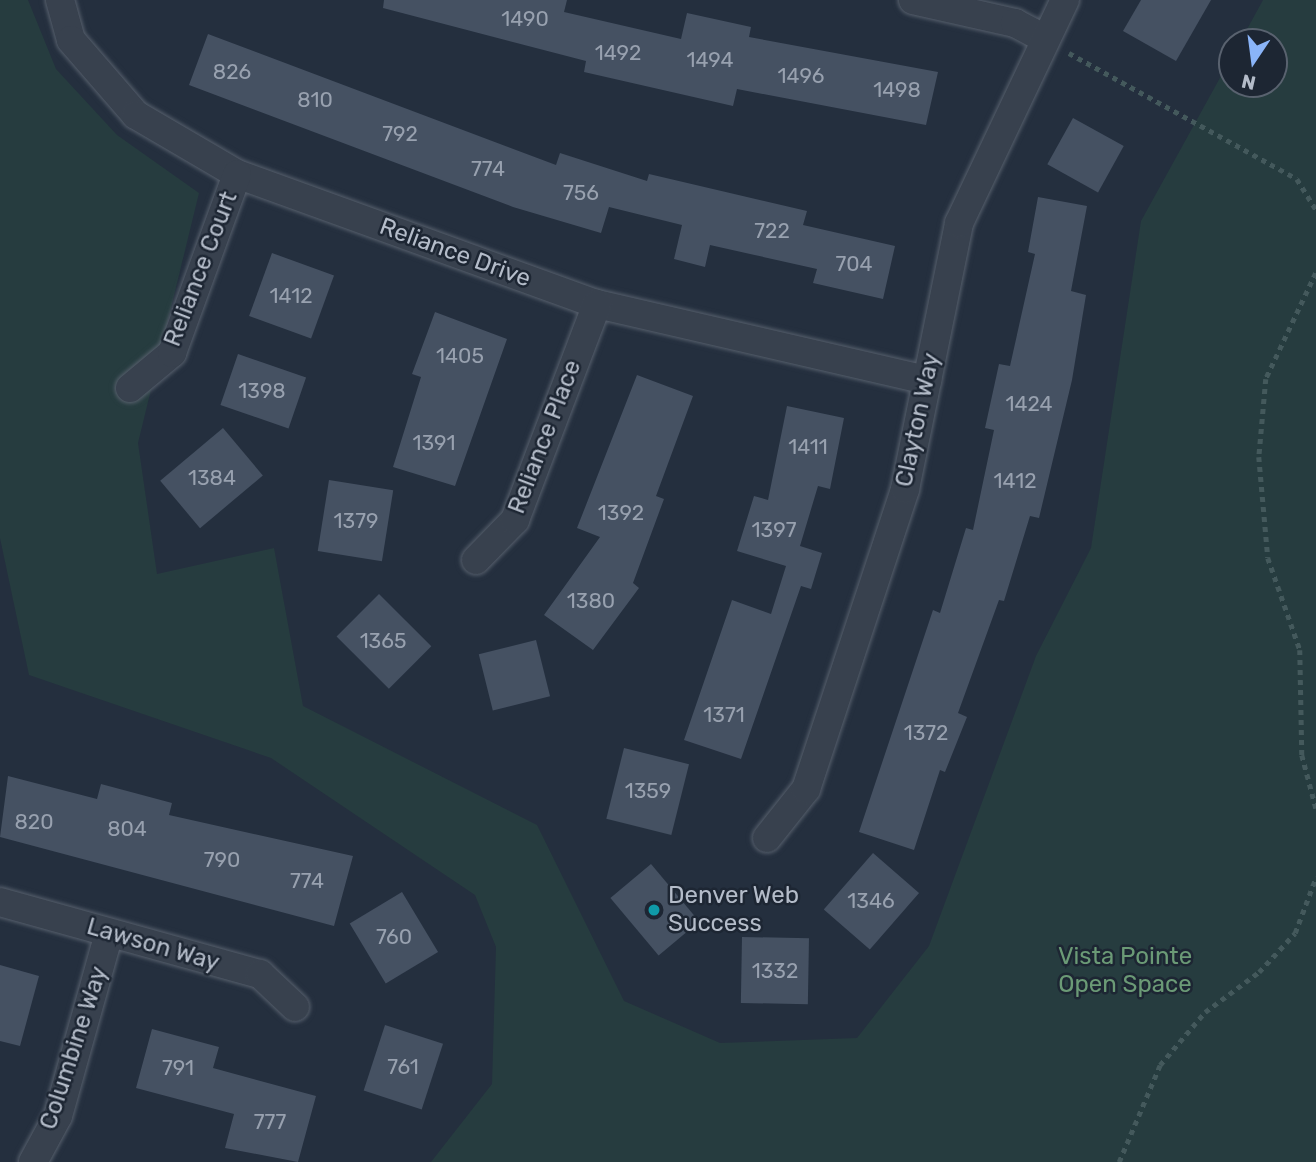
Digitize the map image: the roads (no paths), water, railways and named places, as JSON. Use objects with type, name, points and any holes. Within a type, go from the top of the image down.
[{"type":"street","name":"Reliance Drive","points":[[60,0],[71,40],[136,115],[237,174],[597,304],[927,380]]},
{"type":"street","points":[[913,0],[1015,23],[1056,45]]},
{"type":"street","name":"Clayton Way","points":[[767,838],[806,789],[905,489],[959,223],[1056,45],[1065,0]]},
{"type":"street","name":"Reliance Court","points":[[130,388],[172,354],[237,174]]},
{"type":"street","name":"Reliance Place","points":[[476,560],[515,520],[597,304]]},
{"type":"street","name":"Lawson Way","points":[[0,902],[260,974],[295,1007]]},
{"type":"street","name":"Columbine Way","points":[[33,1162],[58,1116],[109,933]]},
{"type":"place","name":"Denver Web Success","points":[[654,910]]},
{"type":"park label","name":"Vista Pointe Open Space","points":[[1125,971]]}]
